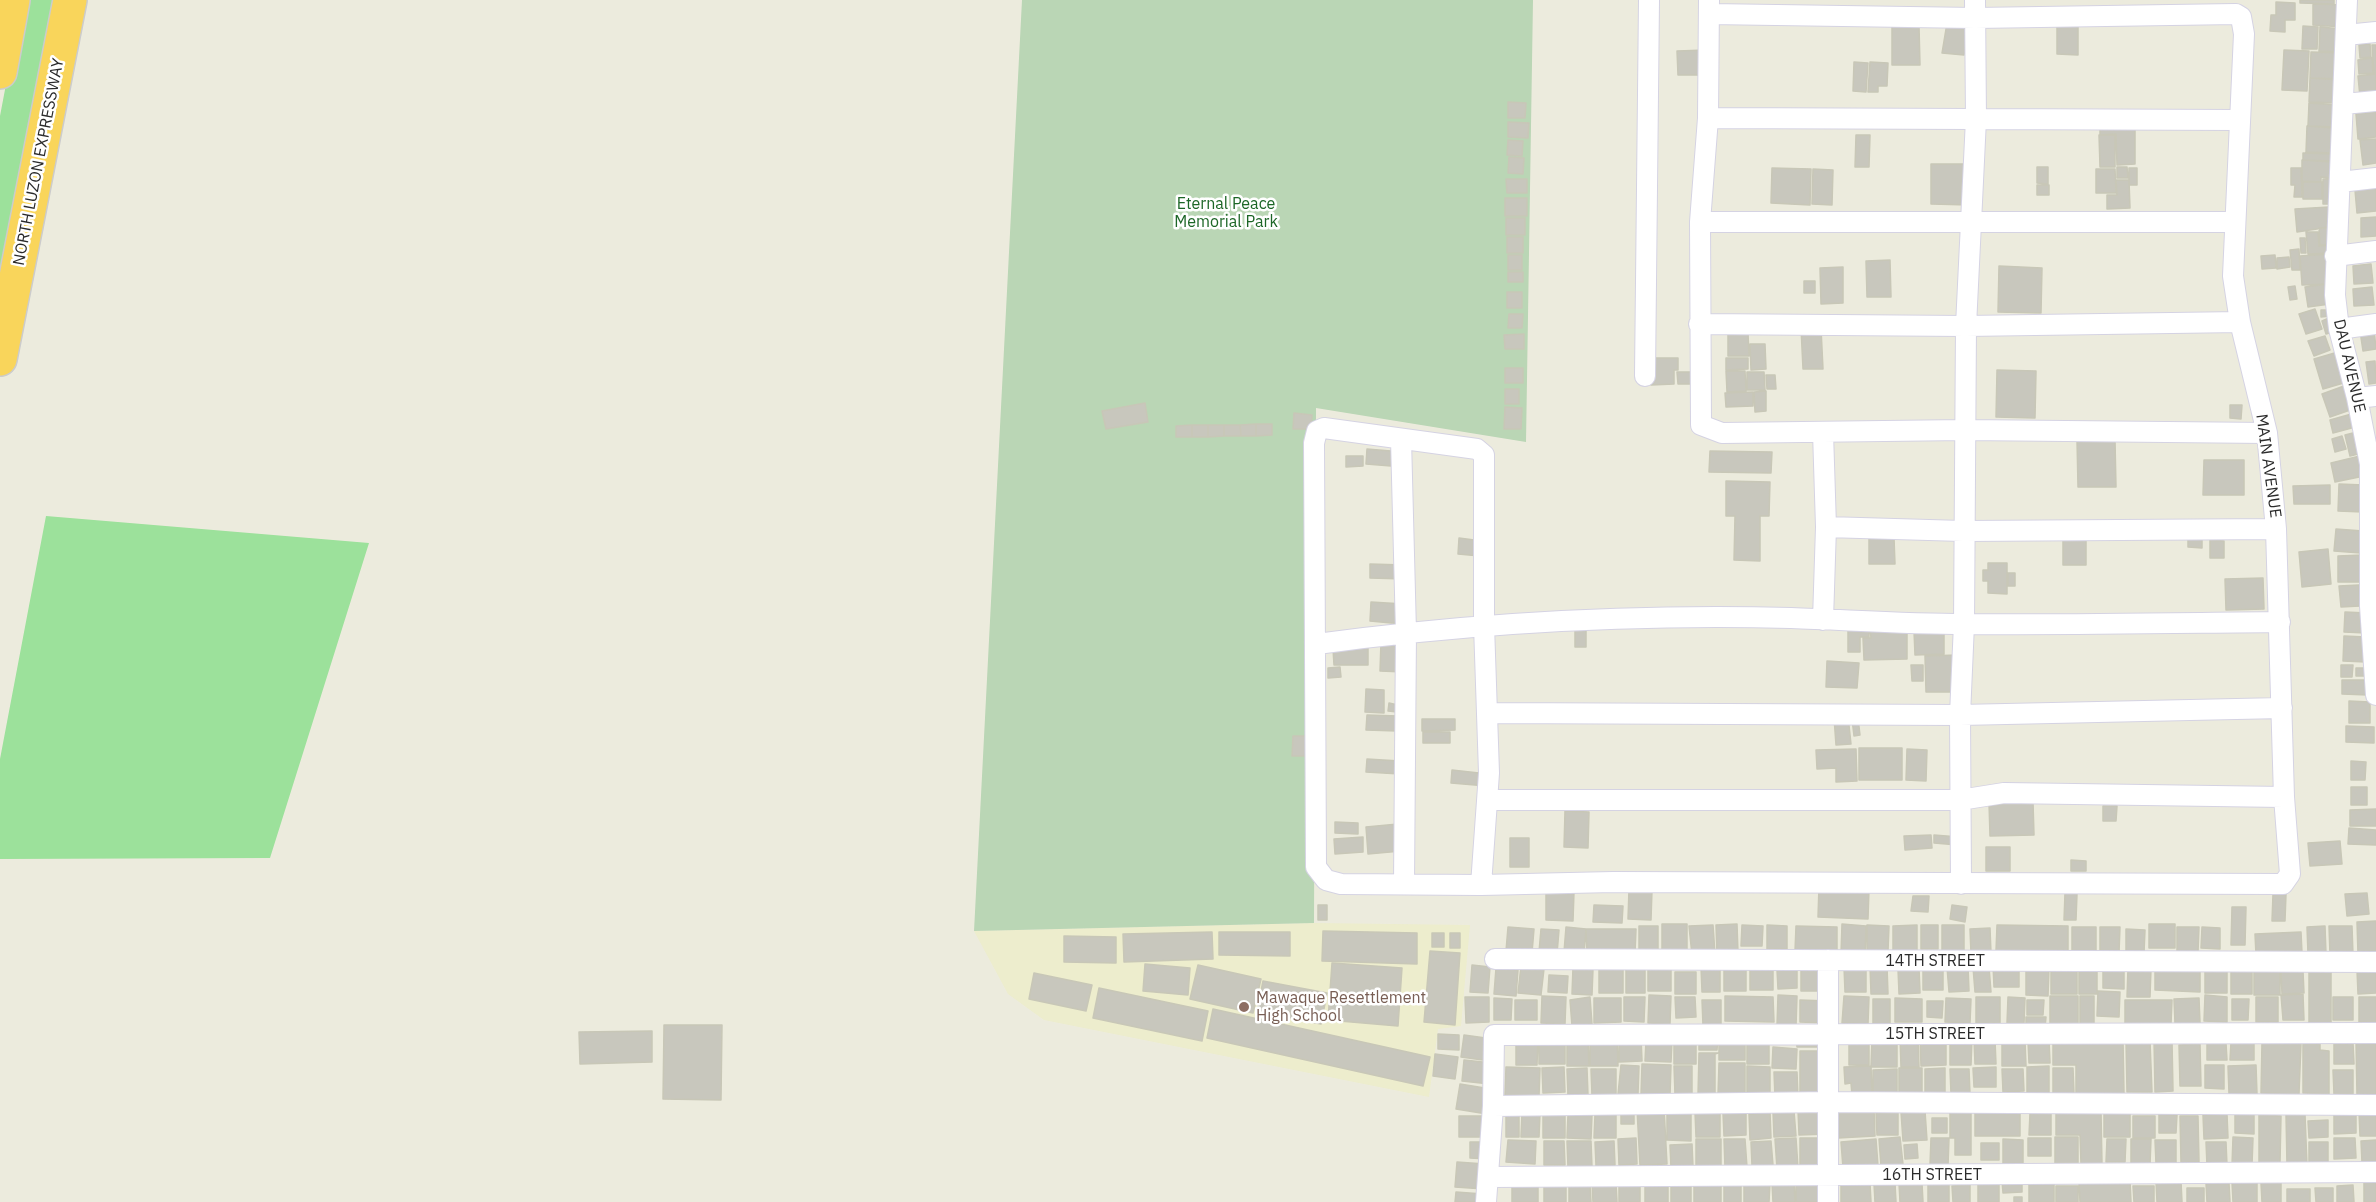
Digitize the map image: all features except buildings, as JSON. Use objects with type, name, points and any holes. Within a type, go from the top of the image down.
[{"type":"highway","points":[[0,72],[14,0]]},
{"type":"highway","name":"NORTH LUZON EXPRESSWAY","points":[[0,359],[70,0]]},
{"type":"street","points":[[1646,376],[1649,0]]},
{"type":"street","name":"DAU AVENUE","points":[[2347,0],[2344,104],[2335,256],[2339,329],[2367,397],[2373,464],[2373,606],[2376,684]]},
{"type":"street","points":[[1481,885],[1488,800],[1489,713],[1484,626],[1484,455],[1477,449],[1324,428],[1317,431],[1314,443],[1317,644],[1316,867],[1326,880],[1341,884],[1481,885],[1613,882],[1961,884],[1960,715],[1964,624],[1963,531],[1965,430],[1966,326],[1976,119],[1975,9],[1710,7],[1708,118],[1700,222],[1701,425],[1722,433],[1965,430],[2267,433]]},
{"type":"street","name":"MAIN AVENUE","points":[[1961,884],[2283,884],[2290,873],[2284,797],[2276,529],[2267,433],[2240,322],[2233,276],[2244,24],[2236,14],[1975,9]]},
{"type":"street","points":[[2346,35],[2376,32]]},
{"type":"street","points":[[2344,104],[2376,101]]},
{"type":"street","points":[[1708,118],[2239,120]]},
{"type":"street","points":[[2340,182],[2376,178]]},
{"type":"street","points":[[1700,222],[2235,222]]},
{"type":"street","points":[[2335,256],[2376,251]]},
{"type":"street","points":[[1700,324],[1966,326],[2240,322]]},
{"type":"street","points":[[2339,329],[2376,324]]},
{"type":"street","points":[[1823,432],[1826,527],[1823,620]]},
{"type":"street","points":[[1401,439],[1406,632],[1404,884]]},
{"type":"street","points":[[1826,527],[1963,531],[2276,529]]},
{"type":"street","points":[[1317,644],[1406,632],[1484,626],[1678,618],[1964,624],[2280,622]]},
{"type":"street","points":[[1489,713],[1960,715],[2282,708]]},
{"type":"street","points":[[1488,800],[1960,800],[2004,793],[2284,797]]},
{"type":"street","name":"14TH STREET","points":[[1494,959],[2376,962]]},
{"type":"street","points":[[1828,960],[1830,1102],[1828,1202]]},
{"type":"street","name":"15TH STREET","points":[[1493,1106],[1494,1035],[2376,1033]]},
{"type":"street","points":[[1486,1202],[1493,1106],[1830,1102],[2376,1105]]},
{"type":"street","name":"16TH STREET","points":[[1488,1178],[2376,1172]]},
{"type":"shaded area","name":"Mawaque Resettlement High School","points":[[1314,923],[1470,925],[1461,1026],[1438,1029],[1429,1097],[1044,1020],[1008,994],[974,931]]},
{"type":"green space","points":[[22,0],[54,0],[0,276],[0,116]]},
{"type":"green space","name":"Eternal Peace Memorial Park","points":[[1022,0],[1533,0],[1526,442],[1316,408],[1314,923],[974,931]]},
{"type":"green space","points":[[46,516],[369,543],[270,858],[0,859],[0,759]]},
{"type":"place","name":"Mawaque Resettlement High School","points":[[1244,1007]]}]
